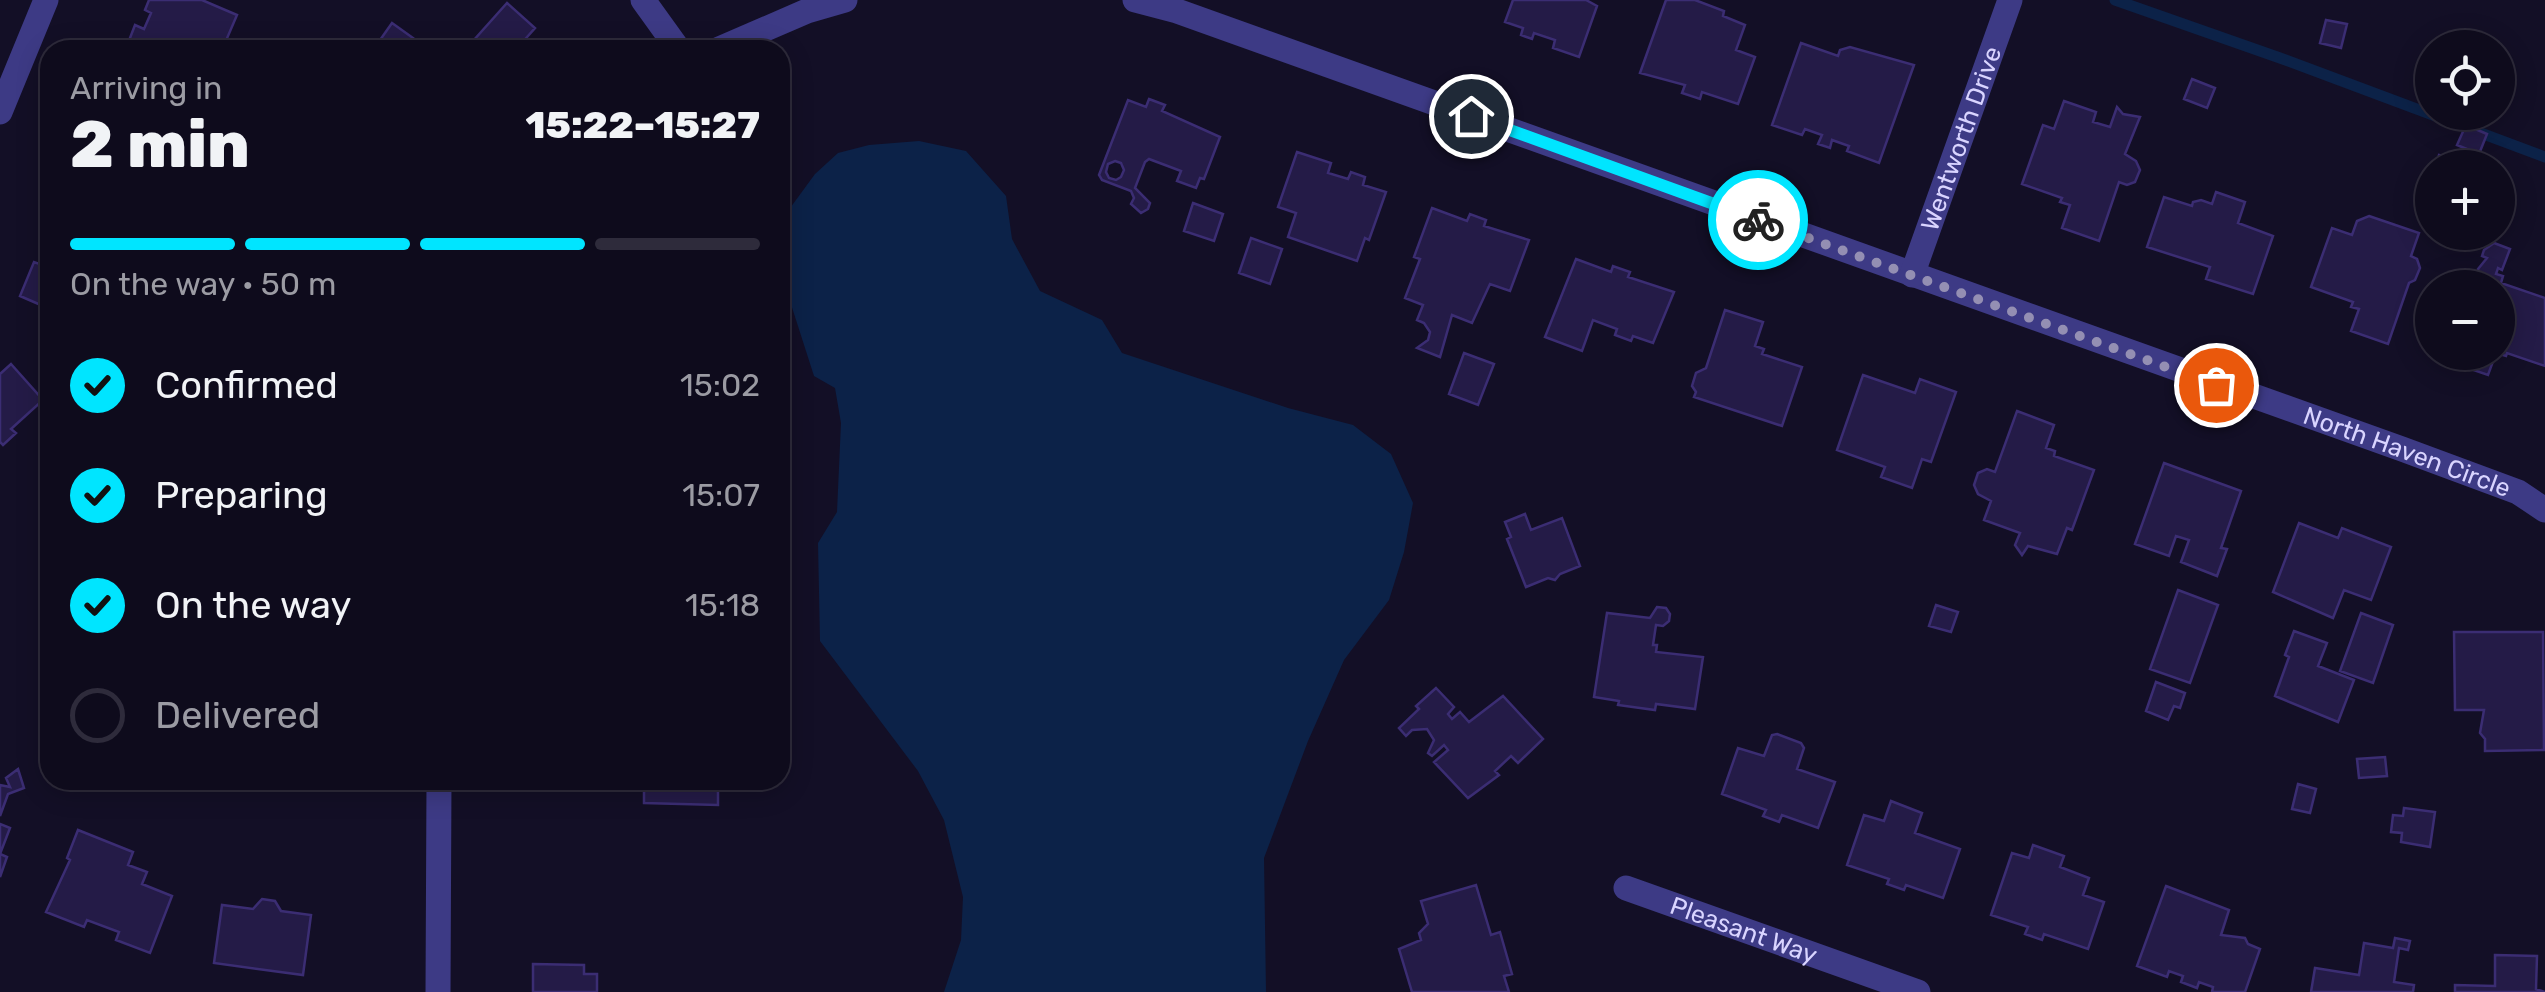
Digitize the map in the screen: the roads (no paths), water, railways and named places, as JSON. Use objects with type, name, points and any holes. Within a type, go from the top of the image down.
[{"type":"street","points":[[0,112],[46,0]]},
{"type":"street","points":[[643,0],[672,40]]},
{"type":"street","points":[[740,40],[808,11],[846,0]]},
{"type":"street","name":"North Haven Circle","points":[[1135,0],[1176,10],[2518,492],[2545,510]]},
{"type":"street","name":"Wentworth Drive","points":[[1912,275],[2010,0]]},
{"type":"street","points":[[438,992],[439,790]]},
{"type":"street","name":"Pleasant Way","points":[[1626,888],[1918,992]]},
{"type":"water","points":[[919,141],[966,151],[1006,196],[1012,239],[1040,291],[1102,320],[1122,353],[1288,408],[1353,425],[1391,454],[1413,503],[1404,552],[1389,600],[1344,660],[1308,741],[1264,858],[1266,992],[944,992],[961,940],[963,897],[944,820],[918,771],[820,641],[818,543],[837,512],[841,423],[835,388],[814,376],[790,301],[790,208],[815,174],[838,153],[869,145]]},
{"type":"waterway","points":[[2115,0],[2545,157]]}]
